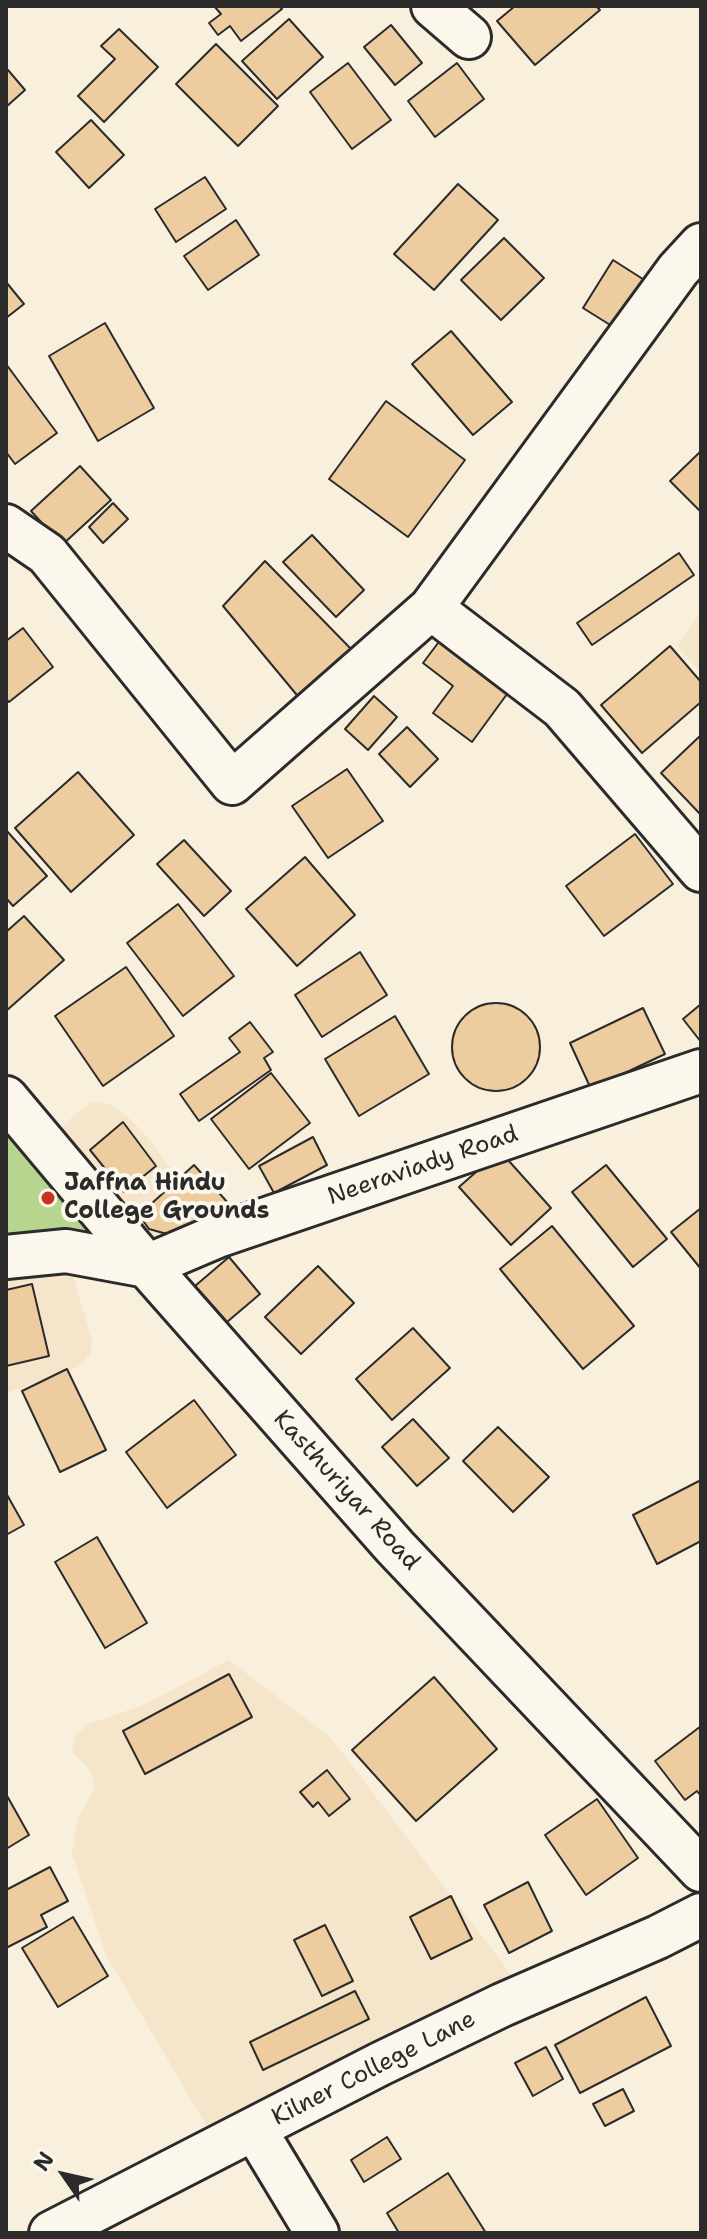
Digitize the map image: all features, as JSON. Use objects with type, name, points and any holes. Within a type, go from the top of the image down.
[{"type":"street","points":[[433,6],[469,37]]},
{"type":"street","points":[[6,526],[47,554],[232,783],[431,608],[678,270],[701,245]]},
{"type":"street","points":[[431,608],[562,708],[701,870]]},
{"type":"street","name":"Neeraviady Road","points":[[147,1266],[220,1235],[701,1071]]},
{"type":"street","name":"Kasthuriyar Road","points":[[6,1098],[147,1266],[395,1547],[701,1870]]},
{"type":"street","points":[[6,1257],[66,1251],[147,1266]]},
{"type":"street","name":"Kilner College Lane","points":[[51,2233],[380,2064],[701,1915]]},
{"type":"street","points":[[255,2130],[317,2233]]},
{"type":"shaded area","points":[[701,610],[701,674],[678,646]]},
{"type":"shaded area","points":[[92,1102],[112,1105],[130,1119],[148,1138],[207,1219],[147,1266],[46,1145],[76,1113]]},
{"type":"shaded area","points":[[66,1251],[92,1341],[91,1352],[74,1369],[6,1393],[6,1257]]},
{"type":"shaded area","points":[[229,1660],[331,1738],[513,1977],[210,2131],[106,1955],[72,1854],[78,1819],[95,1787],[91,1771],[72,1751],[75,1735],[89,1724],[146,1704]]},
{"type":"green space","name":"Jaffna Hindu College Grounds","points":[[6,1098],[147,1266],[6,1257]]},
{"type":"building","points":[[214,6],[279,6],[282,9],[241,41],[230,26],[218,35],[209,23],[221,14]]},
{"type":"building","points":[[515,6],[596,6],[600,10],[535,65],[497,21]]},
{"type":"building","points":[[289,19],[323,57],[277,99],[242,61]]},
{"type":"building","points":[[391,25],[422,63],[395,85],[364,47]]},
{"type":"building","points":[[119,29],[158,67],[104,122],[78,96],[115,59],[101,46]]},
{"type":"building","points":[[216,44],[278,106],[238,146],[176,84]]},
{"type":"building","points":[[348,63],[391,120],[352,149],[310,92]]},
{"type":"building","points":[[457,63],[484,99],[435,137],[408,101]]},
{"type":"building","points":[[8,70],[25,90],[6,107],[6,72]]},
{"type":"building","points":[[91,120],[124,155],[89,188],[56,152]]},
{"type":"building","points":[[205,177],[226,209],[176,242],[155,209]]},
{"type":"building","points":[[458,184],[498,220],[434,290],[394,254]]},
{"type":"building","points":[[236,220],[259,255],[208,290],[184,256]]},
{"type":"building","points":[[504,238],[544,278],[501,320],[461,280]]},
{"type":"building","points":[[613,260],[646,281],[615,328],[583,308]]},
{"type":"building","points":[[6,282],[24,304],[6,318]]},
{"type":"building","points":[[105,323],[154,408],[98,441],[49,356]]},
{"type":"building","points":[[451,331],[512,402],[473,435],[412,364]]},
{"type":"building","points":[[6,364],[57,433],[15,464],[6,452]]},
{"type":"building","points":[[386,401],[465,460],[408,537],[329,479]]},
{"type":"building","points":[[701,451],[701,512],[670,481]]},
{"type":"building","points":[[80,466],[111,500],[62,545],[31,511]]},
{"type":"building","points":[[113,503],[128,519],[103,543],[89,527]]},
{"type":"building","points":[[312,535],[364,590],[336,617],[283,562]]},
{"type":"building","points":[[679,553],[694,575],[592,645],[577,623]]},
{"type":"building","points":[[265,561],[353,651],[301,700],[223,606]]},
{"type":"building","points":[[23,628],[53,667],[9,702],[6,699],[6,641]]},
{"type":"building","points":[[441,639],[510,690],[472,742],[433,713],[453,686],[423,663]]},
{"type":"building","points":[[670,646],[701,682],[701,702],[642,753],[601,705]]},
{"type":"building","points":[[374,696],[397,717],[368,750],[345,729]]},
{"type":"building","points":[[407,727],[438,759],[410,787],[379,754]]},
{"type":"building","points":[[701,735],[701,815],[661,773]]},
{"type":"building","points":[[347,769],[383,821],[328,858],[292,806]]},
{"type":"building","points":[[78,772],[134,835],[71,892],[15,828]]},
{"type":"building","points":[[6,830],[47,876],[13,906],[6,898]]},
{"type":"building","points":[[635,834],[673,884],[604,936],[566,886]]},
{"type":"building","points":[[184,840],[231,891],[204,916],[157,864]]},
{"type":"building","points":[[305,857],[355,915],[297,966],[246,909]]},
{"type":"building","points":[[178,904],[234,976],[183,1016],[127,943]]},
{"type":"building","points":[[24,916],[64,960],[6,1011],[6,932]]},
{"type":"building","points":[[360,952],[387,995],[322,1037],[295,995]]},
{"type":"building","points":[[126,967],[174,1036],[103,1086],[55,1016]]},
{"type":"building","points":[[496,1003],[513,1007],[527,1016],[536,1030],[540,1047],[536,1064],[527,1078],[513,1087],[496,1091],[479,1087],[465,1078],[456,1064],[452,1047],[456,1030],[465,1016],[479,1007]]},
{"type":"building","points":[[701,1004],[701,1042],[683,1019]]},
{"type":"building","points":[[643,1008],[665,1054],[591,1089],[570,1043]]},
{"type":"building","points":[[395,1016],[429,1074],[359,1116],[325,1059]]},
{"type":"building","points":[[250,1022],[273,1052],[264,1058],[271,1070],[199,1121],[180,1094],[240,1052],[229,1038]]},
{"type":"building","points":[[271,1073],[310,1123],[249,1169],[211,1119]]},
{"type":"building","points":[[123,1122],[156,1166],[124,1192],[90,1150]]},
{"type":"building","points":[[313,1137],[327,1165],[274,1193],[259,1166]]},
{"type":"building","points":[[500,1151],[551,1208],[511,1245],[459,1187]]},
{"type":"building","points":[[194,1165],[229,1204],[190,1227],[167,1234],[149,1229],[139,1215]]},
{"type":"building","points":[[606,1165],[667,1239],[633,1267],[572,1192]]},
{"type":"building","points":[[701,1208],[701,1269],[671,1232]]},
{"type":"building","points":[[552,1226],[634,1326],[583,1369],[500,1269]]},
{"type":"building","points":[[229,1257],[260,1294],[227,1322],[195,1286]]},
{"type":"building","points":[[318,1266],[354,1303],[301,1354],[265,1317]]},
{"type":"building","points":[[32,1284],[49,1356],[6,1366],[6,1290]]},
{"type":"building","points":[[413,1328],[450,1368],[392,1420],[356,1379]]},
{"type":"building","points":[[67,1369],[106,1450],[60,1472],[22,1391]]},
{"type":"building","points":[[194,1400],[236,1455],[167,1508],[126,1452]]},
{"type":"building","points":[[413,1419],[449,1458],[417,1486],[382,1447]]},
{"type":"building","points":[[498,1427],[549,1477],[513,1512],[463,1461]]},
{"type":"building","points":[[701,1480],[701,1541],[657,1564],[633,1515]]},
{"type":"building","points":[[6,1493],[24,1525],[6,1535]]},
{"type":"building","points":[[97,1537],[147,1623],[105,1648],[55,1562]]},
{"type":"building","points":[[229,1674],[252,1717],[145,1774],[123,1731]]},
{"type":"building","points":[[434,1677],[497,1749],[416,1821],[352,1750]]},
{"type":"building","points":[[701,1726],[701,1796],[697,1791],[685,1800],[655,1761]]},
{"type":"building","points":[[327,1770],[350,1799],[329,1816],[318,1802],[313,1807],[300,1792]]},
{"type":"building","points":[[6,1794],[29,1835],[6,1849]]},
{"type":"building","points":[[597,1799],[638,1858],[586,1895],[545,1835]]},
{"type":"building","points":[[50,1867],[68,1901],[41,1915],[47,1927],[6,1948],[6,1890]]},
{"type":"building","points":[[528,1882],[552,1931],[509,1953],[484,1905]]},
{"type":"building","points":[[451,1896],[472,1939],[431,1959],[410,1917]]},
{"type":"building","points":[[73,1917],[108,1976],[58,2007],[22,1948]]},
{"type":"building","points":[[325,1925],[353,1981],[322,1996],[294,1940]]},
{"type":"building","points":[[355,1991],[369,2019],[263,2070],[250,2042]]},
{"type":"building","points":[[646,1997],[671,2046],[580,2093],[555,2045]]},
{"type":"building","points":[[546,2047],[563,2079],[533,2096],[515,2063]]},
{"type":"building","points":[[623,2089],[634,2111],[605,2126],[593,2104]]},
{"type":"building","points":[[387,2137],[401,2159],[364,2182],[351,2160]]},
{"type":"building","points":[[448,2173],[486,2233],[399,2233],[387,2213]]},
{"type":"place","name":"Jaffna Hindu College Grounds","points":[[48,1198]]}]
